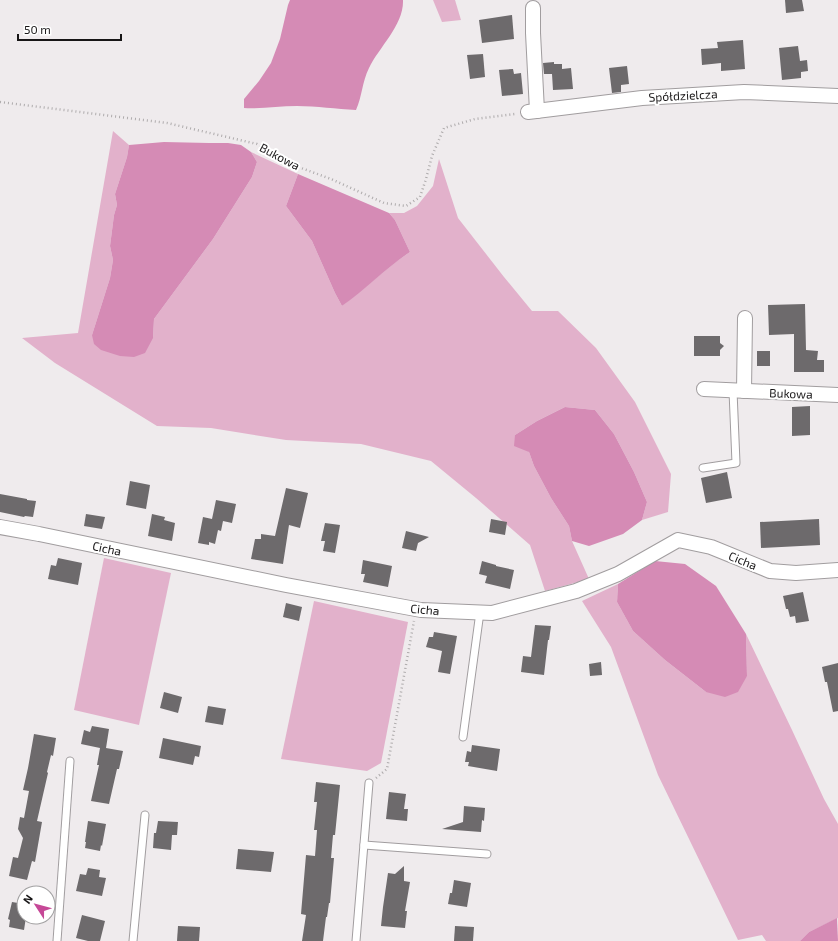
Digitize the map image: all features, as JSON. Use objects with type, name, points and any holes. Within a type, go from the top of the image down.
[{"type":"street","points":[[533,8],[533,112]]},
{"type":"street","name":"Spółdzielcza","points":[[533,112],[642,98],[744,92],[838,96]]},
{"type":"street","points":[[738,391],[745,318]]},
{"type":"street","name":"Bukowa","points":[[704,390],[838,395]]},
{"type":"street","name":"Cicha","points":[[0,527],[416,610],[492,613],[576,591],[618,574],[678,540],[711,547],[770,571],[796,573],[838,570]]},
{"type":"lane","points":[[703,468],[736,463],[738,391]]},
{"type":"lane","points":[[463,737],[480,612]]},
{"type":"lane","points":[[57,941],[70,761]]},
{"type":"lane","points":[[356,941],[369,783]]},
{"type":"lane","points":[[133,941],[145,815]]},
{"type":"lane","points":[[364,845],[487,854]]},
{"type":"path","name":"Bukowa","points":[[0,102],[167,123],[257,144],[293,166],[331,179],[384,203],[406,206],[420,197],[432,156],[444,128],[475,119],[533,112]]},
{"type":"path","points":[[369,783],[387,769],[416,610]]},
{"type":"shaded area","points":[[290,0],[403,0],[400,18],[369,68],[356,110],[304,106],[244,108],[244,99],[259,81],[271,63],[280,39]]},
{"type":"shaded area","points":[[433,0],[455,0],[461,20],[442,22]]},
{"type":"shaded area","points":[[113,131],[129,145],[127,157],[115,194],[117,205],[114,215],[110,246],[113,260],[110,278],[92,335],[153,338],[154,319],[213,239],[252,177],[257,162],[251,152],[298,174],[286,206],[312,241],[342,306],[410,252],[395,220],[389,213],[404,213],[417,206],[433,186],[439,159],[458,218],[504,277],[532,311],[558,311],[596,348],[635,402],[671,474],[668,512],[642,520],[647,502],[634,472],[614,434],[595,410],[565,407],[537,421],[515,435],[529,452],[534,466],[551,498],[569,526],[572,541],[589,579],[545,591],[530,545],[431,461],[361,444],[286,440],[211,428],[157,426],[55,363],[22,338],[78,333]]},
{"type":"shaded area","points":[[164,142],[228,143],[241,145],[251,152],[257,162],[252,177],[213,239],[154,319],[153,338],[145,353],[134,357],[120,356],[101,350],[94,344],[92,335],[110,278],[113,260],[110,246],[114,215],[117,205],[115,194],[127,157],[129,145]]},
{"type":"shaded area","points":[[298,174],[389,213],[395,220],[410,252],[342,306],[312,241],[286,206]]},
{"type":"shaded area","points":[[565,407],[595,410],[614,434],[634,472],[647,502],[642,520],[623,534],[589,546],[572,541],[569,526],[551,498],[534,466],[529,452],[514,446],[515,435],[537,421]]},
{"type":"shaded area","points":[[104,558],[171,573],[139,725],[74,710]]},
{"type":"shaded area","points":[[655,561],[685,564],[716,586],[746,634],[747,676],[738,692],[725,697],[706,692],[665,660],[633,631],[617,602],[618,584]]},
{"type":"shaded area","points":[[618,584],[617,602],[633,631],[665,660],[706,692],[747,676],[746,634],[824,799],[838,824],[838,918],[809,932],[800,941],[766,941],[762,935],[738,940],[658,775],[611,647],[582,601]]},
{"type":"shaded area","points":[[314,601],[408,622],[381,763],[367,771],[281,759]]},
{"type":"shaded area","points":[[837,918],[838,941],[800,941],[809,932]]},
{"type":"building","points":[[785,0],[802,0],[804,11],[786,13]]},
{"type":"building","points":[[512,15],[514,39],[482,43],[479,20]]},
{"type":"building","points":[[743,40],[745,69],[721,71],[721,63],[702,65],[701,49],[718,48],[717,42]]},
{"type":"building","points":[[798,46],[800,61],[807,60],[808,71],[801,72],[801,78],[782,80],[779,48]]},
{"type":"building","points":[[483,54],[485,77],[470,79],[467,55]]},
{"type":"building","points":[[554,62],[554,64],[562,64],[562,69],[571,68],[573,89],[553,90],[552,74],[544,74],[543,63]]},
{"type":"building","points":[[627,66],[629,84],[621,85],[621,92],[612,93],[609,68]]},
{"type":"building","points":[[513,69],[514,74],[521,73],[523,94],[502,96],[499,70]]},
{"type":"building","points":[[805,304],[806,350],[818,351],[817,360],[824,360],[824,372],[794,372],[794,334],[769,335],[768,305]]},
{"type":"building","points":[[694,336],[720,336],[720,343],[724,346],[720,350],[720,356],[694,356]]},
{"type":"building","points":[[757,351],[770,351],[770,366],[757,366]]},
{"type":"building","points":[[810,406],[810,435],[792,436],[792,407]]},
{"type":"building","points":[[727,472],[732,498],[706,503],[701,478]]},
{"type":"building","points":[[130,481],[150,485],[146,509],[126,505]]},
{"type":"building","points":[[286,488],[308,493],[300,528],[289,525],[283,564],[251,559],[255,539],[261,539],[261,534],[275,536]]},
{"type":"building","points":[[0,494],[36,501],[33,517],[24,517],[0,512]]},
{"type":"building","points":[[216,500],[236,504],[232,523],[223,521],[221,531],[218,530],[215,544],[209,542],[209,545],[198,543],[203,517],[212,519]]},
{"type":"building","points":[[86,514],[105,517],[102,529],[84,526]]},
{"type":"building","points":[[152,514],[165,517],[164,520],[175,523],[172,541],[148,536]]},
{"type":"building","points":[[491,519],[507,522],[505,535],[489,532]]},
{"type":"building","points":[[819,519],[820,545],[761,548],[760,522]]},
{"type":"building","points":[[325,523],[340,525],[335,553],[323,551],[325,541],[321,541]]},
{"type":"building","points":[[406,531],[429,537],[418,543],[416,551],[402,548]]},
{"type":"building","points":[[58,558],[82,563],[78,585],[48,579],[51,565],[56,566]]},
{"type":"building","points":[[363,560],[392,566],[388,587],[363,582],[365,574],[361,574]]},
{"type":"building","points":[[482,561],[514,570],[510,589],[485,583],[487,576],[479,574]]},
{"type":"building","points":[[803,592],[809,621],[796,623],[795,616],[790,617],[788,609],[786,609],[783,596]]},
{"type":"building","points":[[286,603],[302,607],[299,621],[283,617]]},
{"type":"building","points":[[535,625],[551,626],[544,675],[521,672],[523,656],[531,657]]},
{"type":"building","points":[[434,632],[457,636],[450,674],[438,672],[442,651],[426,647],[429,637],[433,637]]},
{"type":"building","points":[[601,662],[602,675],[590,676],[589,664]]},
{"type":"building","points":[[838,663],[838,711],[833,712],[827,682],[825,682],[822,667]]},
{"type":"building","points":[[164,692],[182,697],[178,713],[160,708]]},
{"type":"building","points":[[208,706],[226,709],[223,725],[205,722]]},
{"type":"building","points":[[92,726],[109,729],[106,748],[123,751],[119,769],[117,769],[109,804],[91,801],[99,765],[97,765],[100,748],[81,744],[84,730],[90,732]]},
{"type":"building","points":[[34,734],[56,738],[37,821],[42,822],[35,862],[32,861],[27,880],[9,876],[13,857],[18,858],[23,838],[18,829],[20,817],[24,818],[29,791],[23,790]]},
{"type":"building","points":[[163,738],[201,746],[199,757],[195,756],[193,765],[159,758]]},
{"type":"building","points":[[472,745],[500,749],[497,771],[468,766],[469,762],[465,762],[467,751],[471,752]]},
{"type":"building","points":[[316,782],[340,785],[331,858],[334,858],[330,903],[326,917],[323,941],[302,941],[306,915],[301,914],[306,855],[315,856],[317,830],[314,830],[317,802],[314,802]]},
{"type":"building","points":[[389,792],[406,794],[404,809],[408,809],[407,821],[386,819]]},
{"type":"building","points":[[464,806],[485,808],[481,832],[442,829],[463,822]]},
{"type":"building","points":[[88,821],[106,824],[100,851],[85,848]]},
{"type":"building","points":[[158,821],[178,822],[177,835],[172,835],[171,850],[153,848],[154,833],[156,833]]},
{"type":"building","points":[[238,849],[274,852],[271,872],[236,869]]},
{"type":"building","points":[[404,866],[404,881],[410,882],[405,911],[407,911],[405,928],[381,926],[388,873],[395,874]]},
{"type":"building","points":[[88,868],[100,870],[99,877],[106,878],[102,896],[76,891],[80,874],[86,875]]},
{"type":"building","points":[[454,880],[471,883],[467,907],[448,904],[450,893],[452,893]]},
{"type":"building","points":[[12,902],[16,903],[16,925],[25,925],[24,930],[9,927],[10,920],[8,919]]},
{"type":"building","points":[[82,915],[105,921],[100,941],[88,941],[76,938]]},
{"type":"building","points":[[178,926],[200,927],[199,941],[177,941]]},
{"type":"building","points":[[455,926],[474,927],[473,941],[454,941]]}]
